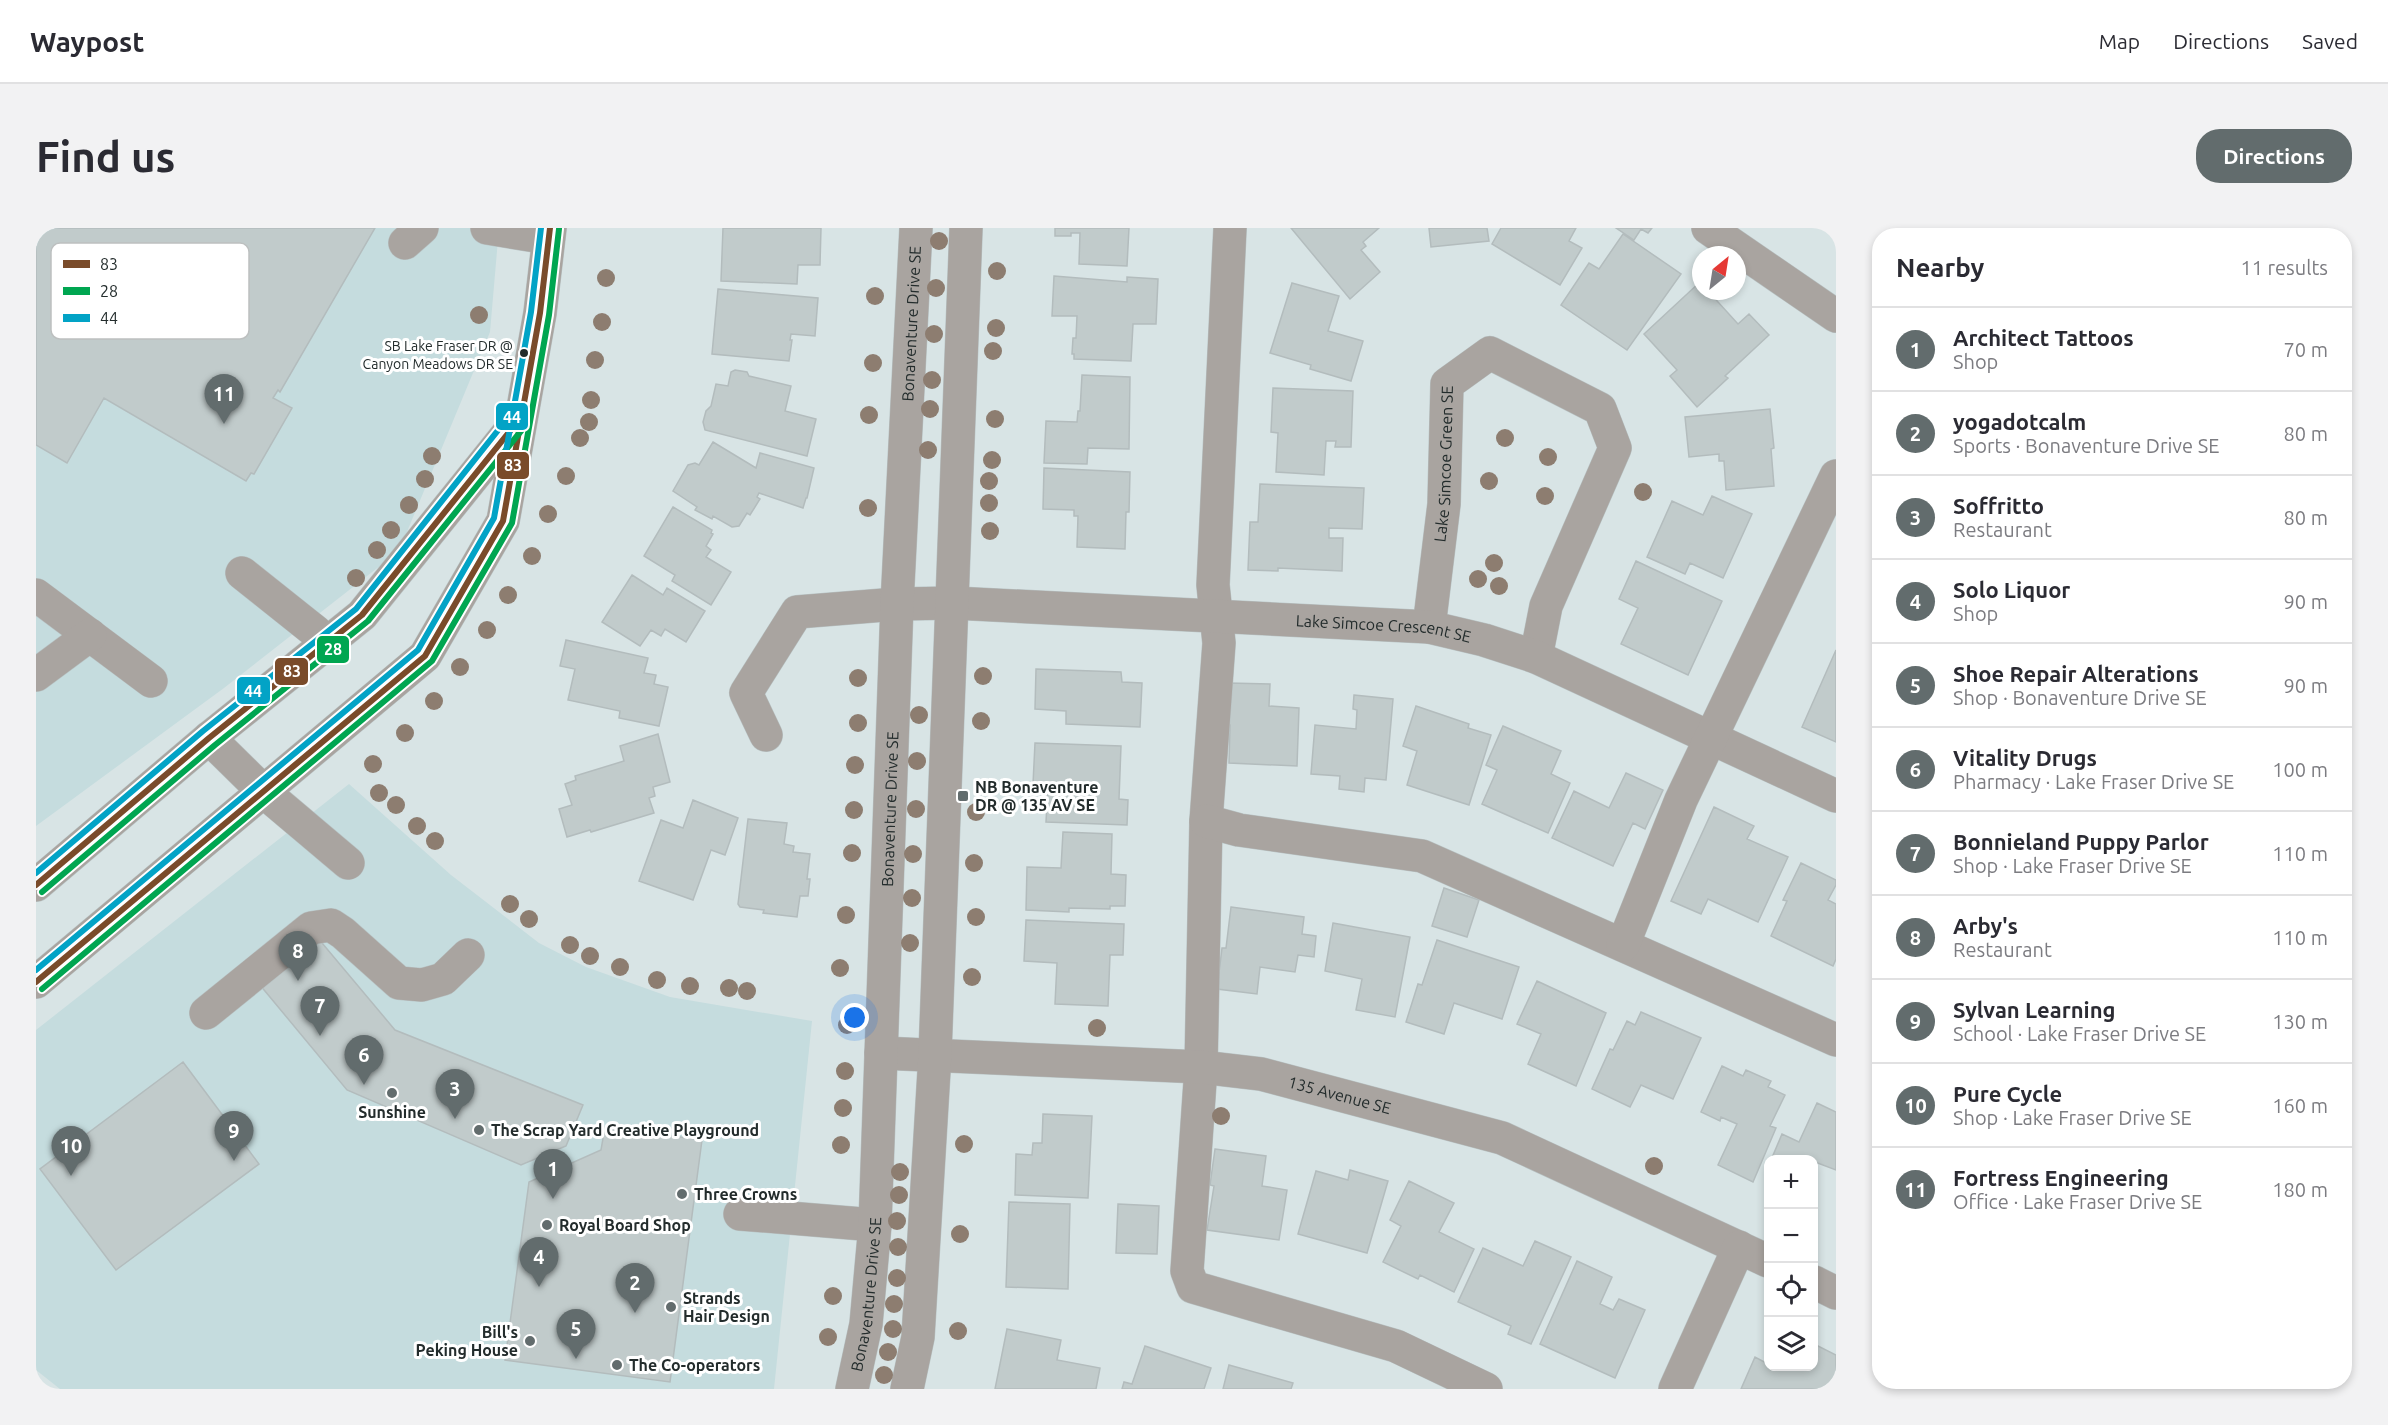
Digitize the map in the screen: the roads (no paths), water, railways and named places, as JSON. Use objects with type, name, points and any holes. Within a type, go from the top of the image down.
[{"type":"street","points":[[36,982],[425,656],[503,521],[540,313],[549,233],[487,228]]},
{"type":"street","name":"Bonaventure Drive SE","points":[[852,1389],[866,1324],[875,1225],[897,604],[916,228]]},
{"type":"street","points":[[907,1389],[918,1337],[935,1054],[954,603],[966,228]]},
{"type":"street","points":[[1230,228],[1213,585],[1219,643],[1206,821],[1201,1067],[1187,1271],[1193,1287],[1396,1346],[1486,1389]]},
{"type":"street","points":[[1708,228],[1836,316]]},
{"type":"street","name":"Lake Simcoe Green SE","points":[[1429,627],[1444,504],[1447,384],[1490,353],[1600,409],[1615,447],[1546,606],[1536,657]]},
{"type":"street","points":[[36,885],[209,738],[362,615],[522,416]]},
{"type":"street","points":[[1623,945],[1681,800],[1836,476]]},
{"type":"street","points":[[242,573],[316,632],[325,645]]},
{"type":"street","points":[[36,595],[151,681]]},
{"type":"street","name":"Lake Simcoe Crescent SE","points":[[766,735],[746,693],[797,612],[897,604],[954,603],[1429,627],[1484,640],[1536,657],[1836,796]]},
{"type":"street","points":[[36,675],[90,635]]},
{"type":"street","points":[[209,738],[264,792],[348,863]]},
{"type":"street","points":[[1206,821],[1239,830],[1422,856],[1836,1040]]},
{"type":"street","points":[[206,1013],[311,928],[331,925],[399,983],[422,985],[443,979],[468,955]]},
{"type":"street","name":"135 Avenue SE","points":[[881,1053],[1201,1067],[1261,1074],[1502,1138],[1764,1259]]},
{"type":"street","points":[[740,1214],[875,1225]]},
{"type":"street","points":[[1675,1389],[1739,1247]]},
{"type":"street","points":[[1818,1284],[1836,1293]]},
{"type":"place","name":"SB Lake Fraser DR @ Canyon Meadows DR SE","points":[[524,353]]},
{"type":"place","name":"Fortress Engineering","points":[[224,424]]},
{"type":"place","name":"NB Bonaventure DR @ 135 AV SE","points":[[963,796]]},
{"type":"place","name":"Arby's","points":[[298,981]]},
{"type":"place","name":"Bonnieland Puppy Parlor","points":[[320,1036]]},
{"type":"place","name":"Vitality Drugs","points":[[364,1085]]},
{"type":"place","name":"Sunshine","points":[[392,1093]]},
{"type":"place","name":"Soffritto","points":[[455,1119]]},
{"type":"place","name":"The Scrap Yard Creative Playground","points":[[479,1130]]},
{"type":"place","name":"Sylvan Learning","points":[[234,1161]]},
{"type":"place","name":"Pure Cycle","points":[[71,1176]]},
{"type":"place","name":"Three Crowns","points":[[682,1194]]},
{"type":"place","name":"Architect Tattoos","points":[[553,1199]]},
{"type":"place","name":"Royal Board Shop","points":[[547,1225]]},
{"type":"place","name":"Solo Liquor","points":[[539,1287]]},
{"type":"place","name":"Strands Hair Design","points":[[671,1307]]},
{"type":"place","name":"yogadotcalm","points":[[635,1313]]},
{"type":"place","name":"Bill's Peking House","points":[[530,1341]]},
{"type":"place","name":"Shoe Repair Alterations","points":[[576,1359]]},
{"type":"place","name":"The Co-operators","points":[[617,1365]]}]
